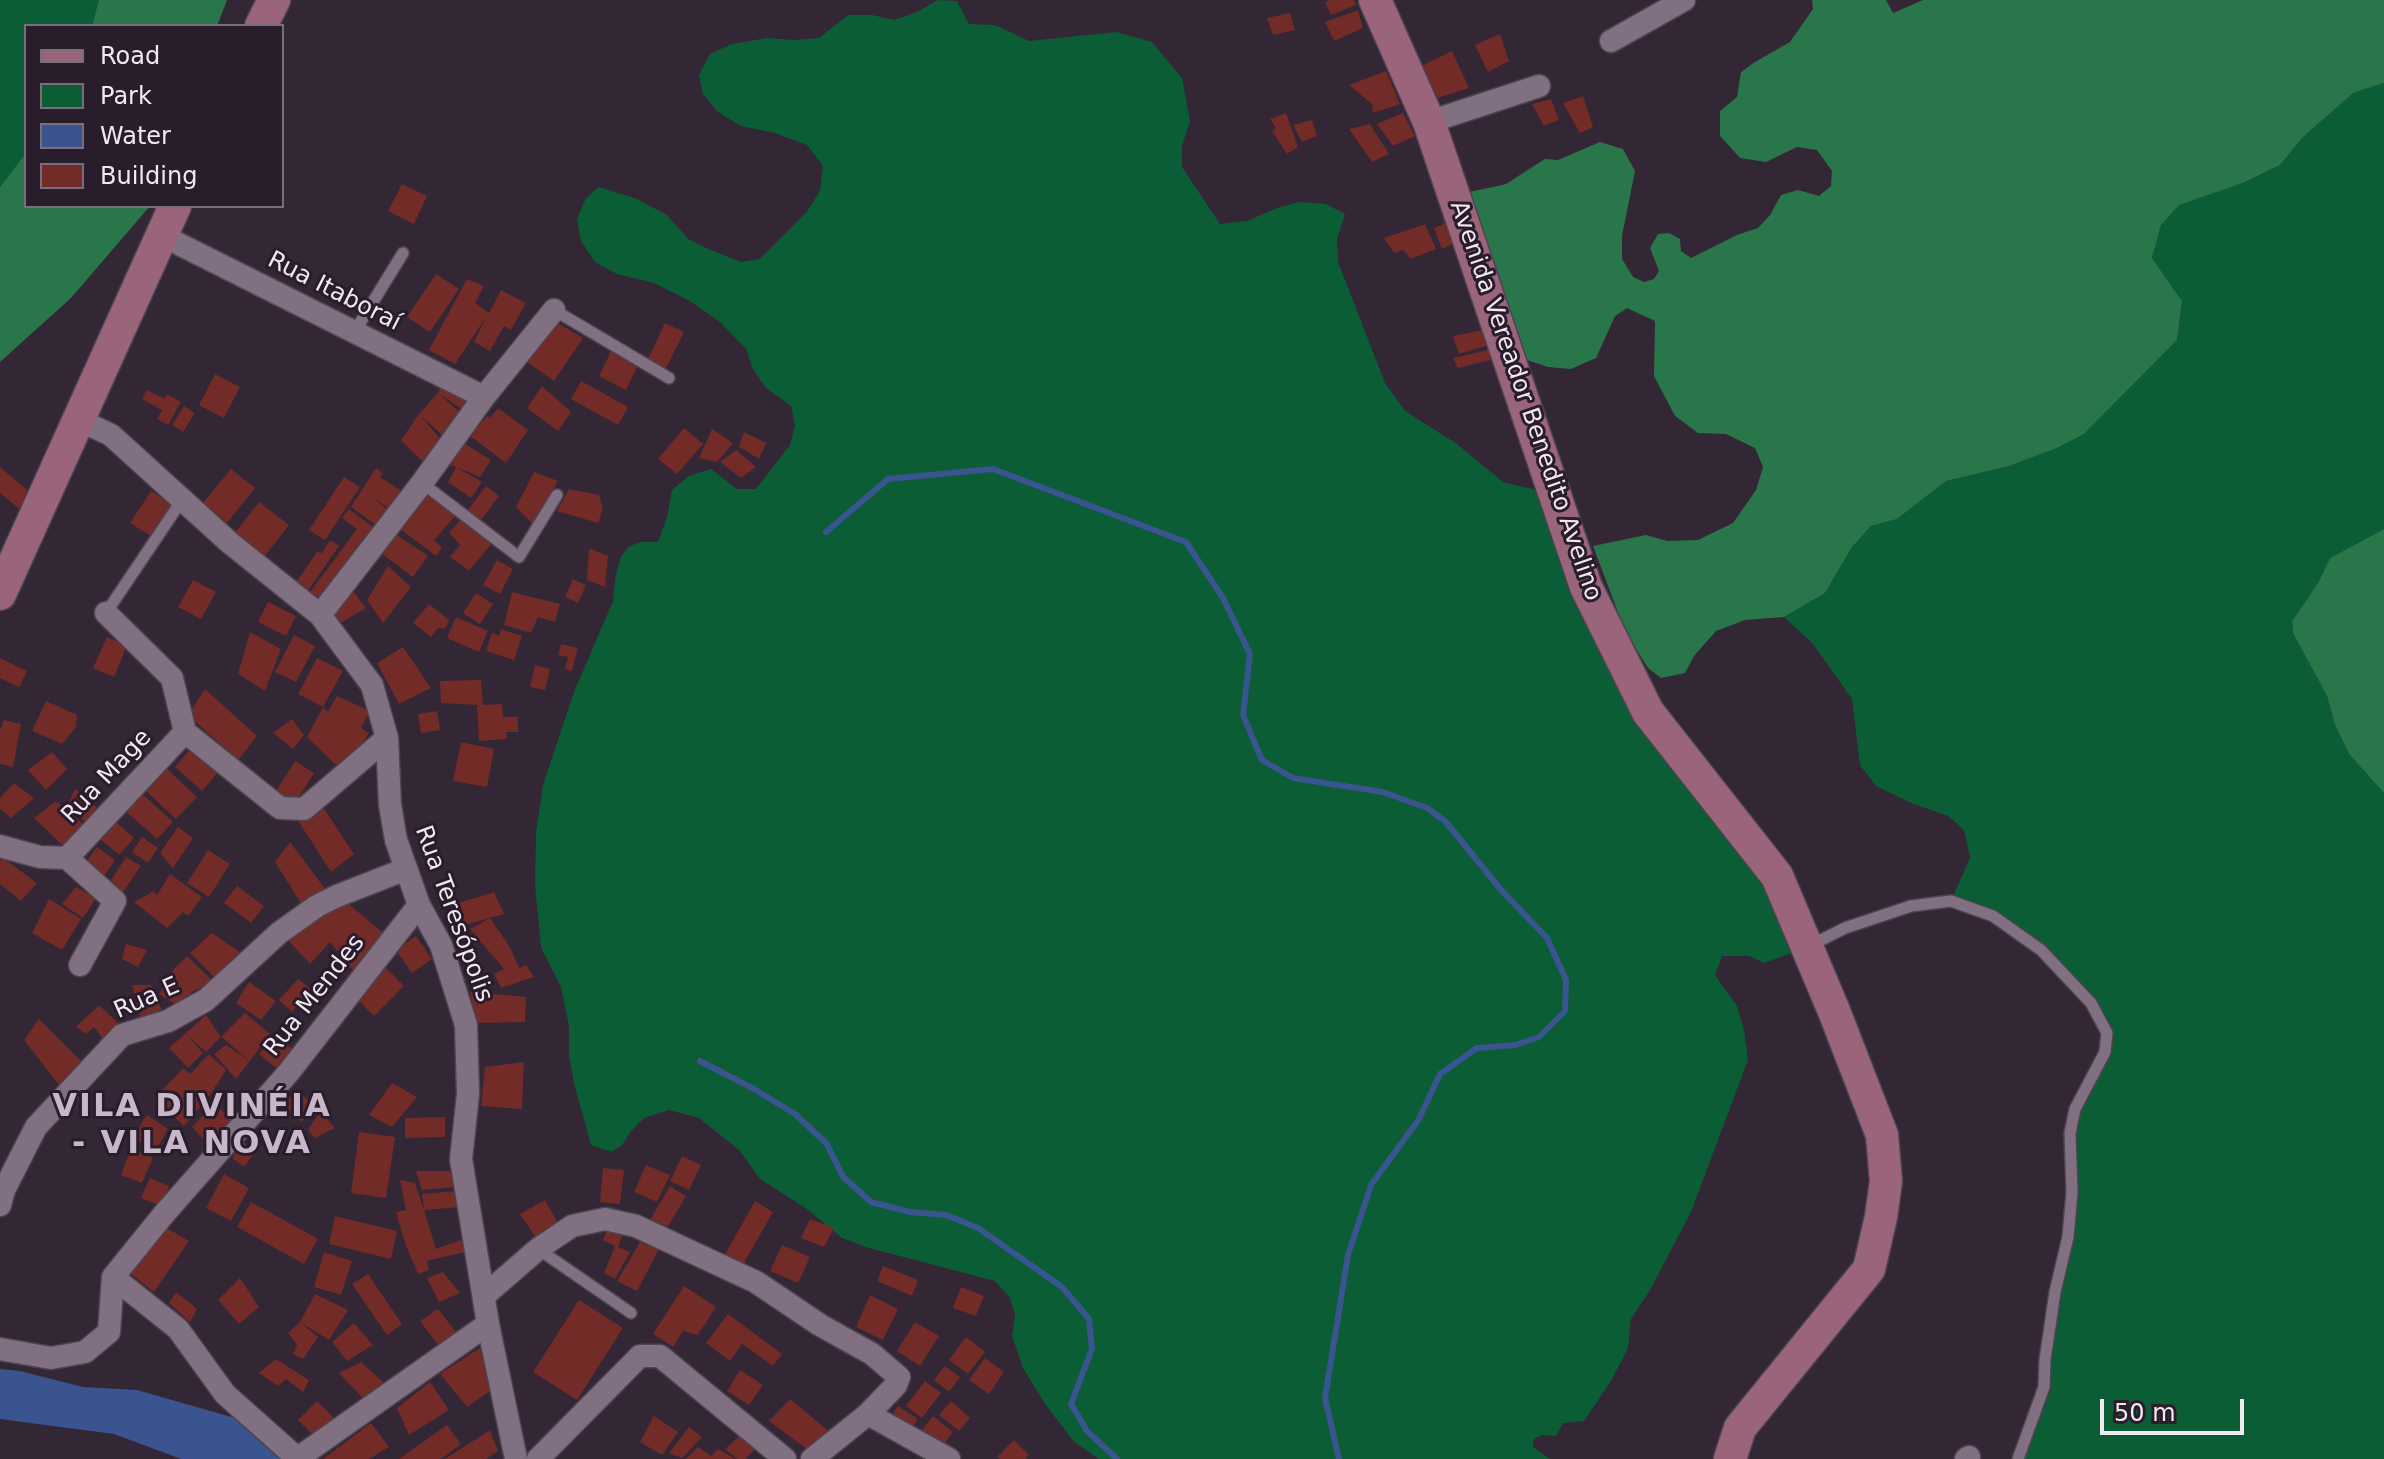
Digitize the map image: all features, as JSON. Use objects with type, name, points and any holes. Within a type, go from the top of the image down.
[{"type":"main road","points":[[262,24],[274,0]]},
{"type":"main road","name":"Avenida Vereador Benedito Avelino","points":[[1375,0],[1429,122],[1586,587],[1648,712],[1777,876],[1882,1135],[1886,1181],[1869,1269],[1740,1428],[1730,1459]]},
{"type":"main road","points":[[0,594],[174,208]]},
{"type":"street","points":[[1611,41],[1684,0]]},
{"type":"street","points":[[1429,122],[1539,86]]},
{"type":"street","name":"Rua Itaboraí","points":[[161,235],[484,397]]},
{"type":"street","points":[[320,615],[484,397],[554,310]]},
{"type":"street","name":"Rua Teresópolis","points":[[79,420],[111,435],[230,543],[320,615],[372,685],[387,738],[390,805],[396,840],[419,905],[441,945],[466,1025],[468,1094],[461,1159],[488,1324],[516,1459]]},
{"type":"street","points":[[106,613],[172,678],[185,732],[280,808],[304,809],[387,738]]},
{"type":"street","name":"Rua Mage","points":[[67,858],[185,732]]},
{"type":"street","points":[[0,846],[40,857],[67,858],[115,901],[80,965]]},
{"type":"street","name":"Rua E","points":[[0,1205],[4,1190],[36,1127],[122,1035],[168,1021],[206,1000],[279,933],[317,906],[406,869]]},
{"type":"street","name":"Rua Mendes","points":[[113,1277],[289,1072],[419,905]]},
{"type":"street","points":[[485,1295],[538,1249],[572,1226],[605,1219],[636,1226],[756,1282],[820,1325],[872,1354],[899,1377],[896,1385],[868,1414],[812,1459]]},
{"type":"street","points":[[0,1349],[51,1358],[85,1352],[109,1332],[113,1277]]},
{"type":"street","points":[[113,1277],[178,1329],[225,1394],[298,1459],[488,1324]]},
{"type":"street","points":[[538,1459],[640,1356],[660,1356],[785,1459]]},
{"type":"street","points":[[868,1414],[949,1459]]},
{"type":"lane","points":[[355,331],[403,253]]},
{"type":"lane","points":[[554,310],[669,378]]},
{"type":"lane","points":[[422,483],[519,557],[557,495]]},
{"type":"lane","points":[[106,613],[182,500]]},
{"type":"lane","points":[[1808,947],[1845,928],[1911,906],[1951,901],[1993,916],[2041,950],[2091,1003],[2107,1033],[2105,1052],[2075,1109],[2070,1133],[2072,1192],[2068,1237],[2055,1292],[2044,1387],[2018,1459]]},
{"type":"lane","points":[[538,1249],[631,1313]]},
{"type":"green space","points":[[0,0],[99,0],[93,24],[24,24],[24,156],[0,187]]},
{"type":"green space","points":[[99,0],[227,0],[218,24],[93,24]]},
{"type":"green space","points":[[938,0],[957,1],[969,24],[995,25],[1029,41],[1116,32],[1152,42],[1182,78],[1190,121],[1182,146],[1182,167],[1220,224],[1247,221],[1300,202],[1326,204],[1345,214],[1337,239],[1338,262],[1385,383],[1405,411],[1457,444],[1503,482],[1556,495],[1586,587],[1808,947],[1764,963],[1749,956],[1722,956],[1715,975],[1737,1006],[1748,1060],[1691,1212],[1631,1319],[1628,1348],[1611,1381],[1584,1421],[1563,1423],[1556,1436],[1542,1435],[1533,1440],[1533,1447],[1550,1459],[1099,1459],[1074,1442],[1023,1368],[1012,1336],[1015,1314],[1010,1298],[995,1281],[842,1238],[807,1209],[760,1179],[739,1150],[699,1118],[669,1110],[644,1118],[622,1145],[611,1152],[591,1145],[569,1056],[569,1026],[561,987],[541,947],[535,885],[536,832],[543,785],[574,692],[613,601],[616,574],[628,547],[640,542],[658,542],[672,490],[689,476],[711,469],[737,489],[756,489],[790,445],[795,425],[791,406],[765,387],[753,369],[746,349],[720,322],[690,301],[654,283],[617,274],[595,262],[581,241],[577,219],[586,198],[599,187],[637,199],[667,215],[688,239],[708,249],[741,262],[760,259],[806,213],[820,191],[823,166],[807,145],[775,133],[741,126],[718,112],[703,94],[699,75],[710,54],[732,44],[767,38],[819,38],[848,15],[872,15],[894,20]]},
{"type":"green space","points":[[1812,0],[1886,0],[1893,13],[1923,0],[2384,0],[2384,83],[2353,93],[2303,137],[2280,165],[2243,183],[2179,205],[2161,225],[2152,258],[2182,301],[2177,340],[2084,434],[2009,466],[1946,481],[1897,519],[1871,526],[1852,547],[1825,593],[1784,617],[1745,620],[1716,631],[1694,656],[1685,673],[1661,678],[1648,668],[1625,631],[1593,546],[1646,535],[1667,541],[1698,540],[1733,523],[1756,490],[1763,467],[1755,448],[1726,434],[1698,433],[1675,416],[1654,376],[1655,321],[1627,308],[1615,316],[1596,358],[1571,369],[1548,367],[1527,360],[1470,192],[1506,184],[1545,159],[1558,160],[1600,142],[1623,149],[1635,171],[1622,236],[1622,259],[1633,277],[1644,282],[1654,279],[1659,271],[1650,248],[1658,234],[1669,233],[1680,239],[1681,251],[1691,258],[1758,228],[1770,215],[1781,195],[1798,190],[1819,196],[1831,186],[1832,171],[1817,150],[1797,147],[1766,162],[1740,158],[1720,136],[1720,111],[1737,97],[1741,72],[1790,42],[1813,9]]},
{"type":"green space","points":[[2384,83],[2384,529],[2330,558],[2318,583],[2292,621],[2293,633],[2327,696],[2335,725],[2349,754],[2384,793],[2384,1459],[2018,1459],[2040,1402],[2068,1237],[2070,1133],[2093,1079],[2107,1033],[2091,1003],[2041,950],[1993,916],[1951,901],[1970,858],[1964,830],[1948,816],[1876,786],[1860,765],[1852,699],[1813,644],[1784,617],[1825,593],[1852,547],[1871,526],[1897,519],[1946,481],[2009,466],[2084,434],[2177,340],[2182,301],[2152,258],[2161,225],[2178,205],[2243,183],[2280,165],[2303,137],[2353,93]]},
{"type":"green space","points":[[24,156],[24,208],[148,208],[71,298],[0,362],[0,187]]},
{"type":"green space","points":[[2384,529],[2384,793],[2349,754],[2335,725],[2327,696],[2293,633],[2292,621],[2318,583],[2330,558]]},
{"type":"water","points":[[0,1369],[83,1387],[137,1390],[235,1418],[265,1439],[285,1459],[181,1459],[114,1434],[0,1419]]},
{"type":"building","points":[[1354,0],[1356,5],[1331,15],[1325,2]]},
{"type":"building","points":[[1358,10],[1363,28],[1334,41],[1325,22]]},
{"type":"building","points":[[1290,13],[1295,30],[1273,35],[1267,18]]},
{"type":"building","points":[[1500,34],[1509,61],[1488,72],[1475,45]]},
{"type":"building","points":[[1452,51],[1469,88],[1425,102],[1411,71]]},
{"type":"building","points":[[1386,71],[1400,104],[1373,113],[1372,104],[1349,85]]},
{"type":"building","points":[[1583,96],[1593,127],[1580,133],[1563,103]]},
{"type":"building","points":[[1551,99],[1559,120],[1544,126],[1532,104]]},
{"type":"building","points":[[1286,113],[1298,147],[1287,154],[1272,131],[1276,128],[1270,119]]},
{"type":"building","points":[[1403,113],[1415,136],[1393,146],[1377,124]]},
{"type":"building","points":[[1312,120],[1317,136],[1302,142],[1293,125]]},
{"type":"building","points":[[1370,124],[1389,154],[1372,162],[1349,129]]},
{"type":"building","points":[[402,184],[427,196],[414,224],[388,211]]},
{"type":"building","points":[[1452,220],[1462,239],[1442,249],[1434,228]]},
{"type":"building","points":[[1425,224],[1436,249],[1411,259],[1403,250],[1394,253],[1384,238]]},
{"type":"building","points":[[436,274],[459,289],[430,332],[407,317]]},
{"type":"building","points":[[467,279],[484,286],[475,303],[489,313],[501,290],[526,303],[511,330],[504,326],[490,351],[474,342],[486,317],[455,364],[429,350]]},
{"type":"building","points":[[553,320],[583,338],[554,381],[526,361]]},
{"type":"building","points":[[665,323],[684,332],[666,368],[648,359]]},
{"type":"building","points":[[1488,329],[1492,344],[1459,354],[1453,336]]},
{"type":"building","points":[[612,349],[639,363],[626,390],[599,376]]},
{"type":"building","points":[[1492,349],[1494,359],[1458,368],[1453,358]]},
{"type":"building","points":[[215,374],[240,387],[224,418],[199,405]]},
{"type":"building","points":[[581,381],[628,407],[618,425],[571,399]]},
{"type":"building","points":[[442,384],[473,399],[463,410],[438,393]]},
{"type":"building","points":[[542,386],[571,412],[558,431],[527,408]]},
{"type":"building","points":[[147,390],[165,399],[167,394],[181,402],[168,425],[157,419],[162,410],[142,399]]},
{"type":"building","points":[[438,393],[462,414],[444,437],[419,414]]},
{"type":"building","points":[[184,406],[195,413],[183,432],[172,425]]},
{"type":"building","points":[[498,408],[528,430],[506,463],[470,436]]},
{"type":"building","points":[[419,414],[442,441],[422,461],[401,440]]},
{"type":"building","points":[[684,428],[703,444],[677,474],[658,459]]},
{"type":"building","points":[[712,429],[733,443],[717,462],[699,458]]},
{"type":"building","points":[[744,432],[766,443],[759,459],[739,447]]},
{"type":"building","points":[[462,442],[491,460],[480,477],[449,464]]},
{"type":"building","points":[[736,450],[756,467],[741,478],[720,462]]},
{"type":"building","points":[[0,467],[31,493],[24,513],[0,493]]},
{"type":"building","points":[[456,467],[482,482],[471,498],[448,482]]},
{"type":"building","points":[[376,468],[383,473],[380,477],[402,491],[390,509],[370,496],[387,509],[376,525],[351,507]]},
{"type":"building","points":[[231,469],[255,488],[227,523],[203,503]]},
{"type":"building","points":[[534,472],[558,481],[534,525],[516,507]]},
{"type":"building","points":[[344,477],[360,487],[325,540],[309,530]]},
{"type":"building","points":[[486,486],[499,496],[481,520],[468,510]]},
{"type":"building","points":[[569,489],[599,495],[603,509],[598,523],[557,511]]},
{"type":"building","points":[[151,491],[172,504],[151,536],[130,523]]},
{"type":"building","points":[[426,494],[456,515],[434,540],[442,548],[436,556],[391,522]]},
{"type":"building","points":[[259,502],[289,525],[264,557],[234,534]]},
{"type":"building","points":[[349,509],[377,530],[320,600],[310,592],[357,529],[342,518]]},
{"type":"building","points":[[461,519],[492,543],[469,571],[450,557],[460,545],[449,533]]},
{"type":"building","points":[[396,534],[428,556],[413,577],[382,554]]},
{"type":"building","points":[[330,540],[339,546],[307,592],[295,584],[317,552],[322,553]]},
{"type":"building","points":[[589,548],[608,556],[605,587],[587,580]]},
{"type":"building","points":[[497,560],[513,569],[500,594],[483,585]]},
{"type":"building","points":[[388,566],[411,587],[383,623],[367,600]]},
{"type":"building","points":[[573,579],[586,585],[578,603],[565,597]]},
{"type":"building","points":[[193,580],[216,592],[201,619],[178,607]]},
{"type":"building","points":[[351,588],[366,608],[339,624],[332,608]]},
{"type":"building","points":[[512,592],[560,604],[555,622],[538,617],[531,633],[504,625]]},
{"type":"building","points":[[476,593],[493,604],[480,624],[463,613]]},
{"type":"building","points":[[268,602],[296,616],[286,636],[258,622]]},
{"type":"building","points":[[429,604],[449,620],[445,629],[438,628],[431,637],[413,623]]},
{"type":"building","points":[[456,617],[488,631],[479,652],[447,638]]},
{"type":"building","points":[[501,629],[522,636],[514,660],[486,651],[492,633],[499,636]]},
{"type":"building","points":[[250,632],[281,649],[265,691],[238,674]]},
{"type":"building","points":[[294,635],[315,646],[296,682],[275,672]]},
{"type":"building","points":[[107,637],[127,646],[114,677],[93,668]]},
{"type":"building","points":[[561,644],[578,648],[572,671],[565,669],[568,657],[558,655]]},
{"type":"building","points":[[403,647],[431,688],[399,704],[377,663]]},
{"type":"building","points":[[0,658],[27,671],[19,687],[0,678]]},
{"type":"building","points":[[317,658],[343,671],[323,707],[298,694]]},
{"type":"building","points":[[535,665],[550,669],[545,690],[530,687]]},
{"type":"building","points":[[481,680],[483,705],[502,704],[503,717],[518,717],[518,732],[506,732],[507,739],[479,741],[477,705],[441,703],[440,681]]},
{"type":"building","points":[[205,689],[257,736],[238,760],[188,715]]},
{"type":"building","points":[[337,696],[370,711],[361,728],[369,733],[356,754],[339,768],[307,737],[323,707],[328,712]]},
{"type":"building","points":[[46,701],[77,715],[76,727],[62,744],[32,731]]},
{"type":"building","points":[[437,711],[440,730],[421,733],[418,714]]},
{"type":"building","points":[[292,719],[304,735],[293,749],[273,733]]},
{"type":"building","points":[[4,720],[21,724],[13,767],[0,764],[0,730]]},
{"type":"building","points":[[461,742],[494,749],[487,787],[453,781]]},
{"type":"building","points":[[193,746],[220,770],[202,791],[175,767]]},
{"type":"building","points":[[52,752],[67,769],[46,790],[28,770]]},
{"type":"building","points":[[295,761],[314,773],[295,803],[276,791]]},
{"type":"building","points":[[167,769],[197,797],[176,819],[146,791]]},
{"type":"building","points":[[14,783],[34,798],[11,818],[0,809],[0,798]]},
{"type":"building","points":[[75,789],[101,811],[87,825],[69,802]]},
{"type":"building","points":[[139,791],[173,822],[157,839],[123,809]]},
{"type":"building","points":[[56,801],[84,825],[62,845],[34,818]]},
{"type":"building","points":[[323,807],[354,854],[331,872],[297,819]]},
{"type":"building","points":[[116,822],[134,838],[119,855],[100,839]]},
{"type":"building","points":[[178,827],[193,838],[173,868],[160,853]]},
{"type":"building","points":[[142,837],[158,848],[148,863],[132,852]]},
{"type":"building","points":[[290,842],[326,890],[304,908],[275,862]]},
{"type":"building","points":[[97,847],[115,860],[103,878],[84,865]]},
{"type":"building","points":[[208,850],[230,864],[209,897],[187,883]]},
{"type":"building","points":[[126,857],[141,866],[123,892],[109,883]]},
{"type":"building","points":[[3,858],[37,883],[21,901],[0,884],[0,861]]},
{"type":"building","points":[[170,874],[202,897],[188,916],[183,912],[167,928],[134,902],[154,891],[157,895]]},
{"type":"building","points":[[237,886],[264,906],[251,923],[224,903]]},
{"type":"building","points":[[76,887],[96,898],[83,918],[62,904]]},
{"type":"building","points":[[494,892],[504,914],[462,926],[456,904]]},
{"type":"building","points":[[49,899],[81,919],[62,950],[32,933]]},
{"type":"building","points":[[346,902],[387,936],[353,970],[330,942],[310,964],[286,938]]},
{"type":"building","points":[[490,918],[510,947],[519,968],[526,965],[534,977],[501,988],[494,974],[504,969],[470,929]]},
{"type":"building","points":[[212,933],[244,955],[217,980],[190,953]]},
{"type":"building","points":[[416,936],[432,959],[412,973],[396,950]]},
{"type":"building","points":[[126,944],[147,950],[138,967],[122,959]]},
{"type":"building","points":[[187,956],[213,981],[192,992],[180,1007],[159,994],[174,969]]},
{"type":"building","points":[[385,967],[404,986],[374,1016],[355,997]]},
{"type":"building","points":[[298,979],[311,989],[292,1012],[279,1000]]},
{"type":"building","points":[[249,982],[276,1001],[261,1020],[236,1003]]},
{"type":"building","points":[[132,985],[151,985],[164,1015],[140,1018]]},
{"type":"building","points":[[470,992],[526,997],[525,1022],[476,1023]]},
{"type":"building","points":[[99,1005],[120,1025],[103,1039],[94,1027],[86,1034],[76,1027]]},
{"type":"building","points":[[245,1013],[270,1034],[250,1061],[221,1037]]},
{"type":"building","points":[[206,1015],[221,1037],[206,1052],[188,1036],[203,1053],[188,1068],[169,1048]]},
{"type":"building","points":[[39,1019],[82,1062],[59,1085],[24,1040]]},
{"type":"building","points":[[274,1037],[296,1051],[281,1072],[259,1054]]},
{"type":"building","points":[[226,1045],[250,1061],[236,1079],[214,1054]]},
{"type":"building","points":[[209,1054],[226,1070],[184,1126],[154,1099],[183,1068],[190,1074]]},
{"type":"building","points":[[524,1062],[522,1109],[481,1106],[485,1067]]},
{"type":"building","points":[[392,1083],[417,1097],[392,1127],[369,1115]]},
{"type":"building","points":[[295,1091],[312,1102],[302,1122],[282,1107]]},
{"type":"building","points":[[214,1104],[237,1123],[213,1150],[192,1127]]},
{"type":"building","points":[[320,1111],[335,1128],[315,1138],[308,1130]]},
{"type":"building","points":[[147,1115],[168,1129],[155,1152],[133,1137]]},
{"type":"building","points":[[445,1117],[445,1137],[405,1138],[405,1118]]},
{"type":"building","points":[[359,1132],[395,1137],[386,1198],[351,1193]]},
{"type":"building","points":[[243,1142],[255,1151],[244,1167],[232,1158]]},
{"type":"building","points":[[131,1148],[153,1158],[142,1183],[121,1175]]},
{"type":"building","points":[[682,1156],[701,1165],[689,1190],[670,1181]]},
{"type":"building","points":[[646,1165],[670,1175],[657,1202],[634,1192]]},
{"type":"building","points":[[603,1168],[624,1170],[620,1204],[600,1202]]},
{"type":"building","points":[[416,1171],[450,1171],[454,1187],[422,1190]]},
{"type":"building","points":[[224,1174],[249,1188],[231,1221],[206,1208]]},
{"type":"building","points":[[150,1178],[169,1186],[164,1207],[141,1198]]},
{"type":"building","points":[[400,1180],[415,1183],[436,1249],[461,1240],[469,1251],[427,1261],[429,1270],[418,1274],[396,1212],[406,1210]]},
{"type":"building","points":[[670,1186],[686,1196],[666,1230],[650,1220]]},
{"type":"building","points":[[456,1191],[461,1207],[424,1210],[422,1194]]},
{"type":"building","points":[[545,1200],[561,1228],[539,1242],[520,1214]]},
{"type":"building","points":[[755,1201],[773,1212],[741,1268],[723,1258]]},
{"type":"building","points":[[251,1202],[318,1239],[304,1264],[237,1227]]},
{"type":"building","points":[[335,1216],[397,1231],[391,1259],[329,1244]]},
{"type":"building","points":[[810,1219],[834,1228],[824,1247],[801,1238]]},
{"type":"building","points":[[608,1227],[623,1233],[618,1247],[630,1252],[615,1279],[604,1273],[615,1246],[603,1240]]},
{"type":"building","points":[[167,1228],[189,1241],[154,1292],[130,1273]]},
{"type":"building","points":[[640,1242],[659,1249],[637,1291],[617,1281]]},
{"type":"building","points":[[782,1245],[810,1257],[798,1283],[770,1271]]},
{"type":"building","points":[[324,1252],[352,1261],[341,1295],[314,1287]]},
{"type":"building","points":[[883,1266],[918,1280],[912,1296],[877,1281]]},
{"type":"building","points":[[443,1272],[460,1293],[439,1302],[427,1278]]},
{"type":"building","points":[[368,1274],[402,1324],[387,1335],[352,1284]]},
{"type":"building","points":[[240,1278],[259,1307],[239,1324],[218,1300]]},
{"type":"building","points":[[684,1286],[716,1307],[698,1335],[683,1331],[673,1347],[653,1334]]},
{"type":"building","points":[[961,1287],[984,1296],[976,1316],[953,1308]]},
{"type":"building","points":[[176,1292],[197,1309],[190,1322],[169,1303]]},
{"type":"building","points":[[315,1294],[348,1310],[329,1340],[300,1322]]},
{"type":"building","points":[[870,1295],[898,1309],[883,1340],[856,1327]]},
{"type":"building","points":[[579,1300],[623,1328],[577,1400],[533,1372]]},
{"type":"building","points":[[438,1309],[460,1337],[442,1350],[420,1321]]},
{"type":"building","points":[[728,1314],[782,1354],[773,1366],[742,1344],[730,1361],[706,1343]]},
{"type":"building","points":[[300,1322],[318,1337],[303,1359],[293,1354],[297,1345],[288,1333]]},
{"type":"building","points":[[915,1322],[939,1336],[920,1366],[897,1351]]},
{"type":"building","points":[[354,1323],[373,1345],[347,1361],[332,1342]]},
{"type":"building","points":[[966,1337],[985,1352],[968,1374],[949,1360]]},
{"type":"building","points":[[480,1348],[490,1391],[467,1407],[440,1374]]},
{"type":"building","points":[[985,1358],[1004,1372],[989,1394],[969,1380]]},
{"type":"building","points":[[276,1359],[309,1380],[303,1392],[286,1379],[278,1386],[259,1373]]},
{"type":"building","points":[[361,1362],[385,1384],[365,1401],[339,1373]]},
{"type":"building","points":[[945,1366],[960,1377],[949,1392],[934,1380]]},
{"type":"building","points":[[740,1370],[763,1385],[749,1405],[727,1391]]},
{"type":"building","points":[[925,1381],[941,1393],[922,1418],[906,1406]]},
{"type":"building","points":[[430,1382],[449,1410],[409,1435],[397,1408]]},
{"type":"building","points":[[790,1399],[830,1432],[812,1453],[769,1421]]},
{"type":"building","points":[[317,1401],[334,1418],[315,1437],[298,1420]]},
{"type":"building","points":[[951,1401],[970,1418],[959,1431],[939,1415]]},
{"type":"building","points":[[898,1406],[918,1419],[910,1432],[889,1419]]},
{"type":"building","points":[[654,1416],[678,1432],[662,1455],[640,1442]]},
{"type":"building","points":[[933,1416],[953,1432],[943,1446],[922,1430]]},
{"type":"building","points":[[371,1423],[389,1447],[369,1459],[323,1459]]},
{"type":"building","points":[[447,1425],[461,1444],[441,1459],[399,1459]]},
{"type":"building","points":[[689,1427],[702,1437],[682,1458],[669,1453]]},
{"type":"building","points":[[490,1430],[498,1451],[486,1459],[445,1459]]},
{"type":"building","points":[[742,1434],[757,1447],[746,1459],[737,1459],[725,1449]]},
{"type":"building","points":[[1014,1440],[1029,1455],[1026,1459],[997,1457]]},
{"type":"building","points":[[698,1447],[711,1456],[718,1449],[735,1459],[686,1459]]},
{"type":"waterway","points":[[826,532],[888,479],[993,469],[1186,542],[1223,598],[1250,654],[1243,715],[1262,760],[1293,778],[1383,792],[1427,808],[1445,821],[1502,891],[1547,938],[1566,980],[1565,1011],[1539,1037],[1515,1045],[1477,1048],[1440,1074],[1419,1119],[1371,1185],[1348,1255],[1325,1398],[1339,1459]]},
{"type":"waterway","points":[[700,1061],[795,1114],[827,1144],[843,1177],[871,1202],[910,1212],[946,1215],[978,1228],[1062,1287],[1089,1319],[1092,1349],[1071,1404],[1087,1431],[1117,1459]]},
{"type":"district","name":"VILA DIVINÉIA - VILA NOVA","points":[[192,1126]]}]
